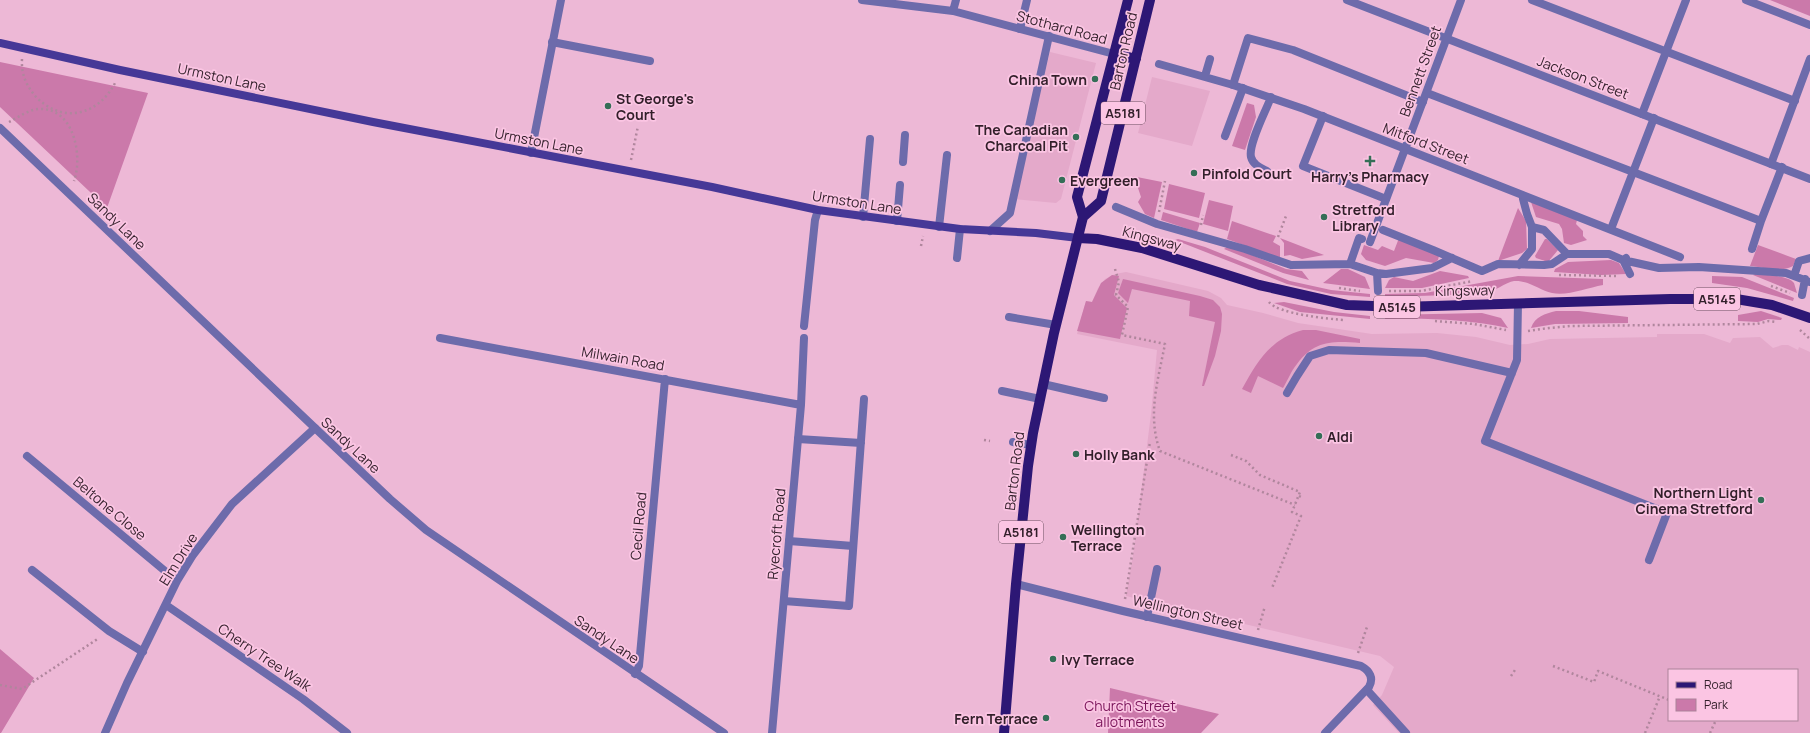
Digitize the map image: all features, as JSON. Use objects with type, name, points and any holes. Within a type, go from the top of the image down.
[{"type":"main road","name":"Barton Road","points":[[1004,733],[1016,584],[1031,445],[1056,325],[1083,217],[1077,196],[1128,0]]},
{"type":"main road","name":"Barton Road","points":[[1083,217],[1101,201],[1150,0]]},
{"type":"main road","name":"Urmston Lane","points":[[0,43],[120,70],[818,210],[939,227],[1036,233],[1078,238]]},
{"type":"main road","points":[[1114,54],[1136,59]]},
{"type":"main road","name":"Kingsway","points":[[1078,238],[1097,239],[1142,248],[1259,285],[1347,305],[1400,307],[1663,299],[1736,299],[1772,305],[1810,318]]},
{"type":"street","points":[[531,153],[561,0]]},
{"type":"street","name":"Stothard Road","points":[[862,0],[953,11],[1114,54]]},
{"type":"street","points":[[953,11],[956,0]]},
{"type":"street","points":[[1020,29],[1027,0]]},
{"type":"street","name":"Jackson Street","points":[[1347,0],[1810,179]]},
{"type":"street","name":"Bennett Street","points":[[1350,264],[1359,238],[1366,240],[1386,199],[1461,0]]},
{"type":"street","points":[[1532,0],[1795,101]]},
{"type":"street","points":[[1642,114],[1686,0]]},
{"type":"street","points":[[1746,0],[1810,25]]},
{"type":"street","points":[[990,231],[1010,213],[1049,36]]},
{"type":"street","points":[[1233,85],[1248,38],[1293,50],[1423,102]]},
{"type":"street","points":[[552,42],[650,61]]},
{"type":"street","points":[[1205,76],[1210,59]]},
{"type":"street","points":[[1771,164],[1810,59]]},
{"type":"street","name":"Mitford Street","points":[[1159,64],[1243,88],[1323,116],[1680,257]]},
{"type":"street","points":[[1225,136],[1243,88]]},
{"type":"street","points":[[1427,92],[1761,221]]},
{"type":"street","points":[[1267,171],[1257,167],[1251,158],[1251,148],[1271,97]]},
{"type":"street","points":[[1323,116],[1303,166],[1386,199]]},
{"type":"street","points":[[1611,229],[1654,118]]},
{"type":"street","name":"Sandy Lane","points":[[3,126],[68,192],[314,428],[426,530],[635,674],[724,733]]},
{"type":"street","points":[[903,162],[905,136]]},
{"type":"street","points":[[863,217],[870,139]]},
{"type":"street","points":[[939,227],[947,155]]},
{"type":"street","points":[[1752,249],[1782,167]]},
{"type":"street","points":[[897,221],[900,185]]},
{"type":"street","points":[[1519,265],[1532,249],[1532,227],[1523,198]]},
{"type":"street","name":"Kingsway","points":[[1116,207],[1126,215],[1244,249],[1292,265],[1350,264],[1377,273],[1386,274],[1432,268],[1452,258],[1482,271],[1498,264],[1552,264],[1567,254]]},
{"type":"street","points":[[804,326],[815,220],[818,210]]},
{"type":"street","points":[[1532,227],[1544,230],[1567,254],[1609,254],[1659,268],[1677,270],[1752,270],[1786,273],[1808,281],[1802,295]]},
{"type":"street","points":[[957,258],[960,229]]},
{"type":"street","points":[[1383,230],[1452,258]]},
{"type":"street","points":[[1626,258],[1630,274]]},
{"type":"street","points":[[1794,276],[1799,261],[1810,258]]},
{"type":"street","points":[[1377,273],[1378,292]]},
{"type":"street","points":[[1518,303],[1517,360],[1485,441],[1668,513],[1649,560]]},
{"type":"street","points":[[1009,318],[1056,325]]},
{"type":"street","name":"Milwain Road","points":[[440,338],[801,405]]},
{"type":"street","name":"Ryecroft Road","points":[[772,733],[801,405],[804,338]]},
{"type":"street","points":[[1287,393],[1310,356],[1329,350],[1426,353],[1512,373]]},
{"type":"street","name":"Cecil Road","points":[[635,674],[639,666],[665,379]]},
{"type":"street","points":[[1043,384],[1104,398]]},
{"type":"street","points":[[1002,391],[1040,400]]},
{"type":"street","points":[[784,601],[849,606],[864,399]]},
{"type":"street","name":"Elm Drive","points":[[105,733],[177,581],[193,555],[232,504],[314,428]]},
{"type":"street","points":[[798,439],[861,443]]},
{"type":"street","points":[[1013,442],[1031,445]]},
{"type":"street","name":"Beltone Close","points":[[27,456],[177,581]]},
{"type":"street","points":[[789,541],[853,546]]},
{"type":"street","points":[[1147,617],[1157,569]]},
{"type":"street","points":[[32,570],[109,631],[143,652]]},
{"type":"street","name":"Wellington Street","points":[[1016,584],[1147,617],[1355,663]]},
{"type":"street","name":"Cherry Tree Walk","points":[[166,605],[303,699],[347,733]]},
{"type":"street","points":[[1326,733],[1371,684],[1370,673],[1367,669],[1355,663]]},
{"type":"street","points":[[1367,690],[1406,733]]},
{"type":"path","points":[[22,49],[22,65],[25,80],[29,89],[54,111],[64,117],[70,128],[78,158],[77,174],[74,184],[68,192]]},
{"type":"path","points":[[3,126],[25,113],[40,108],[71,114],[79,113],[97,106],[106,99],[120,70]]},
{"type":"path","points":[[629,171],[638,126]]},
{"type":"path","points":[[1157,224],[1164,181]]},
{"type":"path","points":[[1278,237],[1286,216]]},
{"type":"path","points":[[1115,269],[1118,282],[1116,294],[1128,307],[1122,335],[1165,344],[1153,404],[1155,438],[1160,451],[1295,505]]},
{"type":"path","points":[[984,440],[990,441]]},
{"type":"path","points":[[1123,611],[1150,442]]},
{"type":"path","points":[[1231,455],[1246,461],[1260,476],[1300,492],[1292,512],[1301,516],[1272,588]]},
{"type":"path","points":[[1299,496],[1304,498]]},
{"type":"path","points":[[1256,641],[1265,606]]},
{"type":"path","points":[[1355,663],[1367,627]]},
{"type":"path","points":[[0,685],[22,689],[109,631]]},
{"type":"path","points":[[1553,666],[1594,682],[1598,671],[1668,700]]},
{"type":"path","points":[[1511,676],[1515,670]]},
{"type":"path","points":[[1651,692],[1653,688]]},
{"type":"path","points":[[1645,733],[1660,696]]},
{"type":"path","points":[[1710,733],[1716,721]]},
{"type":"shaded area","points":[[1050,52],[1096,63],[1061,199],[1056,203],[1014,199]]},
{"type":"shaded area","points":[[1152,77],[1210,91],[1192,146],[1138,133]]},
{"type":"shaded area","points":[[1126,272],[1208,291],[1221,298],[1227,305],[1298,323],[1372,334],[1437,333],[1476,337],[1510,345],[1528,344],[1550,339],[1657,337],[1657,334],[1704,334],[1730,343],[1733,338],[1760,337],[1773,348],[1788,345],[1798,350],[1799,347],[1810,352],[1810,733],[1399,733],[1373,705],[1382,695],[1394,667],[1380,656],[1126,596],[1133,556],[1151,414],[1157,350],[1077,334],[1086,301],[1092,302],[1098,288],[1105,279],[1115,274]]},
{"type":"green space","points":[[1770,0],[1810,0],[1810,16]]},
{"type":"green space","points":[[0,62],[148,93],[107,208],[0,107]]},
{"type":"green space","points":[[1247,103],[1254,105],[1256,117],[1245,150],[1232,146]]},
{"type":"green space","points":[[1132,176],[1162,182],[1154,218],[1145,214],[1138,202],[1141,197],[1137,185],[1133,182]]},
{"type":"green space","points":[[1169,184],[1205,193],[1199,218],[1164,209]]},
{"type":"green space","points":[[1209,200],[1233,206],[1228,231],[1203,224]]},
{"type":"green space","points":[[1531,202],[1577,220],[1576,224],[1583,231],[1583,236],[1587,240],[1571,245],[1564,243],[1562,229],[1559,224],[1536,217]]},
{"type":"green space","points":[[1518,208],[1526,221],[1527,249],[1522,253],[1498,261]]},
{"type":"green space","points":[[1163,212],[1200,223],[1197,232],[1161,220]]},
{"type":"green space","points":[[1232,221],[1276,236],[1273,242],[1280,246],[1280,257],[1276,257],[1227,239]]},
{"type":"green space","points":[[1280,238],[1324,255],[1302,259],[1290,255],[1284,256],[1284,243]]},
{"type":"green space","points":[[1399,238],[1439,256],[1438,260],[1434,263],[1406,258],[1385,266],[1366,260],[1361,254],[1364,245],[1378,250],[1382,246],[1394,251]]},
{"type":"green space","points":[[1178,239],[1205,247],[1290,281],[1331,290],[1370,294],[1370,297],[1331,294],[1287,284],[1175,240]]},
{"type":"green space","points":[[1545,239],[1547,239],[1558,250],[1548,262],[1536,258],[1535,256]]},
{"type":"green space","points":[[1758,245],[1796,259],[1793,266],[1783,269],[1772,269],[1750,266]]},
{"type":"green space","points":[[1227,247],[1232,247],[1286,269],[1302,271],[1309,280],[1283,273],[1224,249]]},
{"type":"green space","points":[[1611,260],[1619,263],[1626,274],[1601,275],[1554,272],[1555,269],[1568,262]]},
{"type":"green space","points":[[1341,269],[1348,269],[1365,277],[1370,289],[1323,283]]},
{"type":"green space","points":[[1440,271],[1468,276],[1469,278],[1422,288],[1385,288],[1389,280],[1394,277],[1413,281]]},
{"type":"green space","points":[[1112,275],[1119,276],[1114,295],[1127,308],[1120,339],[1077,331],[1086,301],[1092,302],[1101,283]]},
{"type":"green space","points":[[1753,275],[1787,278],[1794,283],[1797,293]]},
{"type":"green space","points":[[1518,276],[1603,279],[1603,285],[1571,293],[1558,294],[1547,292],[1524,282],[1514,281],[1483,294],[1385,297],[1385,294],[1425,293]]},
{"type":"green space","points":[[1712,276],[1742,277],[1794,298],[1793,301],[1747,288],[1712,283]]},
{"type":"green space","points":[[1123,279],[1200,296],[1213,300],[1220,307],[1222,314],[1221,331],[1215,356],[1204,386],[1202,386],[1215,322],[1189,316],[1190,301],[1132,289],[1128,303],[1118,293]]},
{"type":"green space","points":[[1284,302],[1334,312],[1370,316],[1370,319],[1300,312],[1274,303]]},
{"type":"green space","points":[[1556,311],[1579,311],[1628,317],[1628,323],[1555,324],[1531,328],[1538,318]]},
{"type":"green space","points":[[1761,311],[1782,318],[1781,320],[1768,319],[1758,322],[1738,321],[1738,315]]},
{"type":"green space","points":[[1482,313],[1501,318],[1508,328],[1447,320],[1385,319],[1385,315]]},
{"type":"green space","points":[[1303,330],[1316,330],[1360,339],[1360,343],[1333,342],[1318,346],[1311,350],[1295,367],[1283,388],[1258,376],[1251,393],[1242,389],[1259,361],[1273,346],[1282,339]]},
{"type":"green space","points":[[0,649],[34,678],[1,733],[0,733]]},
{"type":"green space","name":"Church Street allotments","points":[[1110,688],[1219,714],[1201,733],[1108,733]]},
{"type":"place","name":"China Town","points":[[1095,79]]},
{"type":"place","name":"St George's Court","points":[[608,106]]},
{"type":"place","name":"The Canadian Charcoal Pit","points":[[1076,137]]},
{"type":"place","name":"Harry's Pharmacy","points":[[1370,161]]},
{"type":"place","name":"Pinfold Court","points":[[1194,173]]},
{"type":"place","name":"Evergreen","points":[[1062,180]]},
{"type":"place","name":"Stretford Library","points":[[1324,217]]},
{"type":"place","name":"Aldi","points":[[1319,436]]},
{"type":"place","name":"Holly Bank","points":[[1076,454]]},
{"type":"place","name":"Northern Light Cinema Stretford","points":[[1761,500]]},
{"type":"place","name":"Wellington Terrace","points":[[1063,537]]},
{"type":"place","name":"Ivy Terrace","points":[[1053,659]]},
{"type":"place","name":"Fern Terrace","points":[[1046,718]]}]
